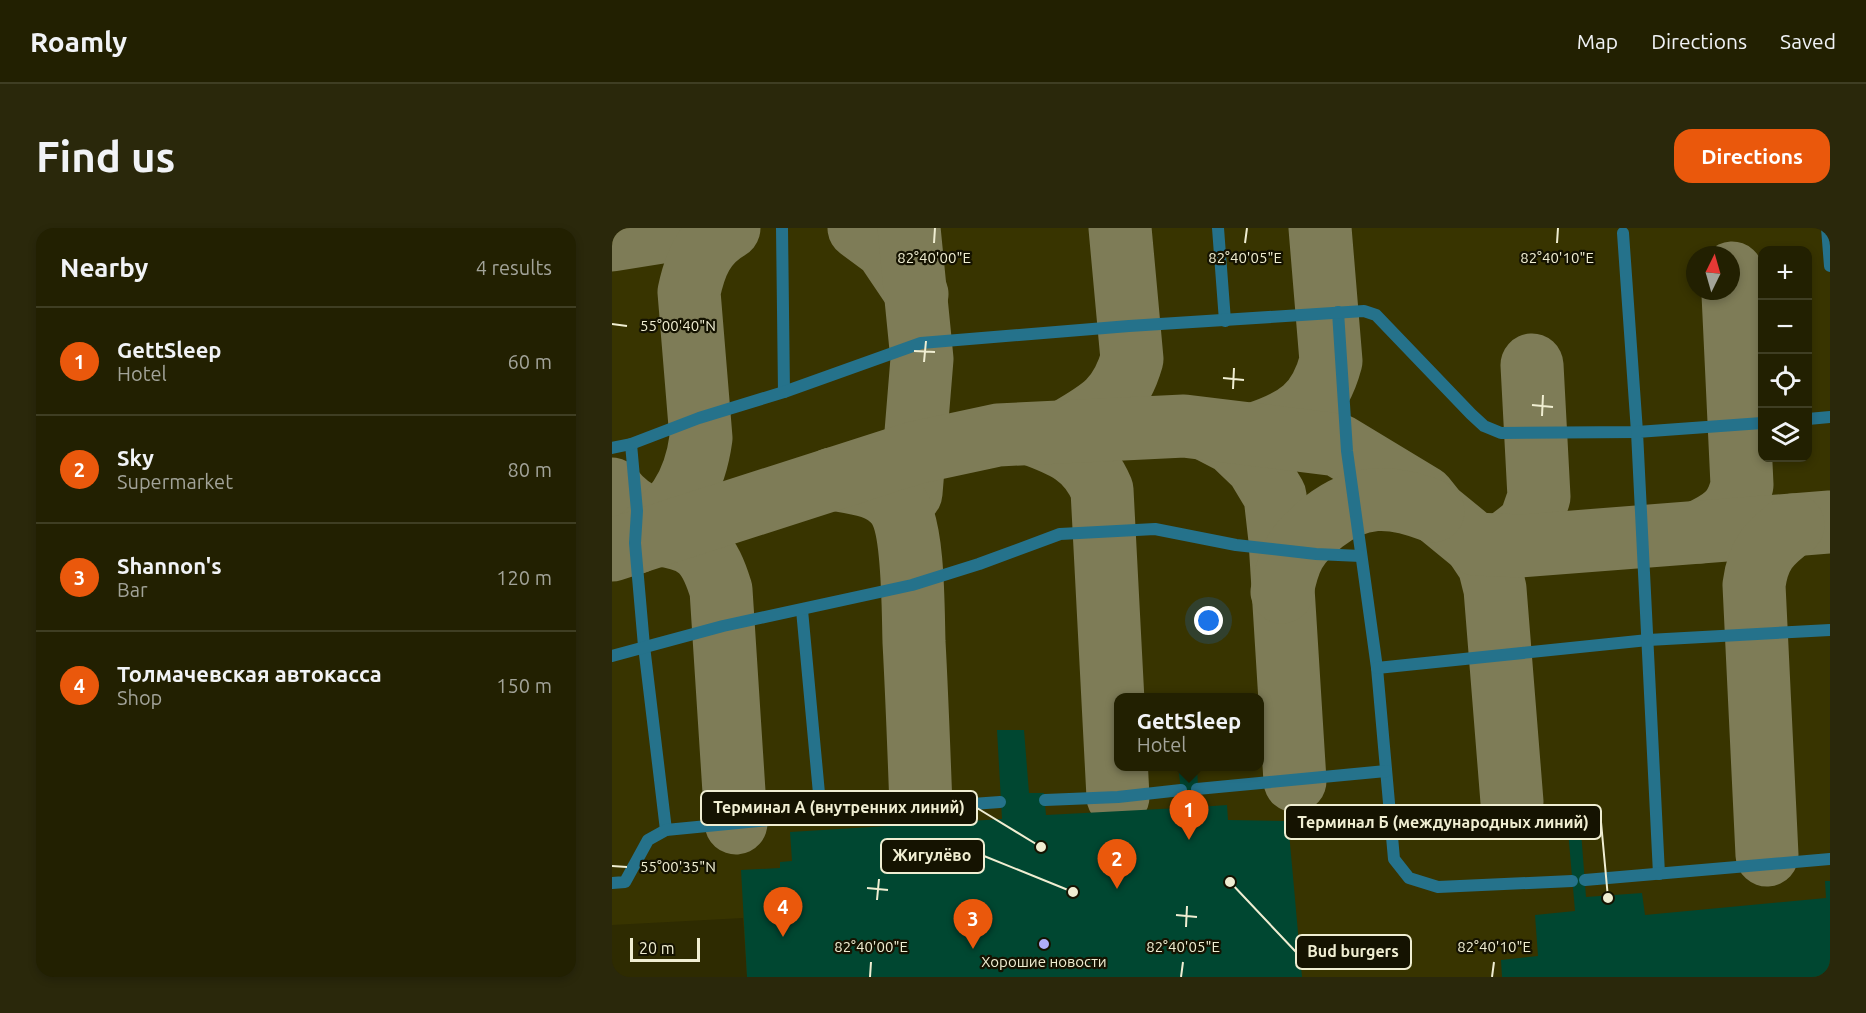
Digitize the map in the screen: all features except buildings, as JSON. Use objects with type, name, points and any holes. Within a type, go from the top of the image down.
[{"type":"lane","points":[[782,228],[784,392]]},
{"type":"lane","points":[[1218,228],[1225,321]]},
{"type":"lane","points":[[1827,228],[1830,266]]},
{"type":"lane","points":[[1623,232],[1637,432],[1659,874]]},
{"type":"lane","points":[[612,448],[631,444],[699,418],[784,392],[921,343],[1129,326],[1364,311],[1376,315],[1472,414],[1491,430],[1501,433],[1637,432],[1758,423]]},
{"type":"lane","points":[[1338,312],[1347,451],[1377,668],[1394,860],[1409,878],[1438,887],[1578,881],[1830,859]]},
{"type":"lane","points":[[1812,419],[1830,417]]},
{"type":"lane","points":[[631,444],[637,511],[635,543],[644,646],[666,830]]},
{"type":"lane","points":[[612,656],[723,626],[912,585],[979,564],[1060,534],[1155,529],[1236,545],[1316,554],[1361,556]]},
{"type":"lane","points":[[802,610],[821,815]]},
{"type":"lane","points":[[1377,668],[1648,639],[1830,630]]},
{"type":"lane","points":[[1197,789],[1386,771]]},
{"type":"lane","points":[[1045,800],[1118,797],[1181,790]]},
{"type":"lane","points":[[612,883],[625,882],[648,840],[666,830],[821,815],[1000,802]]},
{"type":"shaded area","points":[[612,228],[1830,228],[1830,977],[747,977],[743,918],[612,925]]},
{"type":"taxiway","points":[[612,240],[687,228]]},
{"type":"taxiway","points":[[635,543],[661,521],[680,498],[698,456],[701,438],[689,292],[694,272],[702,255],[713,240],[729,228]]},
{"type":"taxiway","points":[[859,228],[886,248],[917,294]]},
{"type":"taxiway","points":[[909,228],[922,359],[911,493]]},
{"type":"taxiway","points":[[1064,432],[1098,411],[1115,395],[1132,359],[1120,228]]},
{"type":"taxiway","points":[[1255,434],[1283,423],[1304,409],[1320,389],[1331,361],[1320,228]]},
{"type":"taxiway","points":[[1699,532],[1728,514],[1736,502],[1742,485],[1733,300]]},
{"type":"taxiway","points":[[1503,545],[1525,528],[1531,520],[1539,497],[1532,365]]},
{"type":"taxiway","points":[[612,550],[914,453],[998,435],[1184,426],[1338,445],[1424,497],[1436,512],[1475,544],[1521,546],[1830,522]]},
{"type":"taxiway","points":[[1208,430],[1233,443],[1257,466],[1275,496],[1280,540],[1295,781]]},
{"type":"taxiway","points":[[1031,434],[1074,454],[1090,469],[1102,490],[1114,720]]},
{"type":"taxiway","points":[[832,479],[868,486],[885,493],[898,506],[903,517],[912,571],[921,807]]},
{"type":"taxiway","points":[[612,489],[630,507],[650,518],[661,521],[698,523]]},
{"type":"taxiway","points":[[1282,592],[1287,570],[1300,545],[1323,522],[1350,506],[1363,502],[1389,500],[1433,511]]},
{"type":"taxiway","points":[[1767,855],[1754,585],[1758,565],[1766,550],[1793,525]]},
{"type":"taxiway","points":[[659,535],[684,540],[701,550],[712,566],[721,590],[736,823]]},
{"type":"taxiway","points":[[1475,544],[1489,565],[1495,589],[1512,802]]},
{"type":"taxiway","points":[[1117,771],[1118,797]]},
{"type":"place","name":"GettSleep","points":[[1189,840]]},
{"type":"place","name":"Терминал А (внутренних линий)","points":[[1041,847]]},
{"type":"place","name":"Bud burgers","points":[[1230,882]]},
{"type":"place","name":"Sky","points":[[1117,889]]},
{"type":"place","name":"Жигулёво","points":[[1073,892]]},
{"type":"place","name":"Терминал Б (международных линий)","points":[[1608,898]]},
{"type":"place","name":"Толмачевская автокасса","points":[[783,937]]},
{"type":"place","name":"Хорошие новости","points":[[1044,944]]},
{"type":"place","name":"Shannon's","points":[[973,949]]}]
